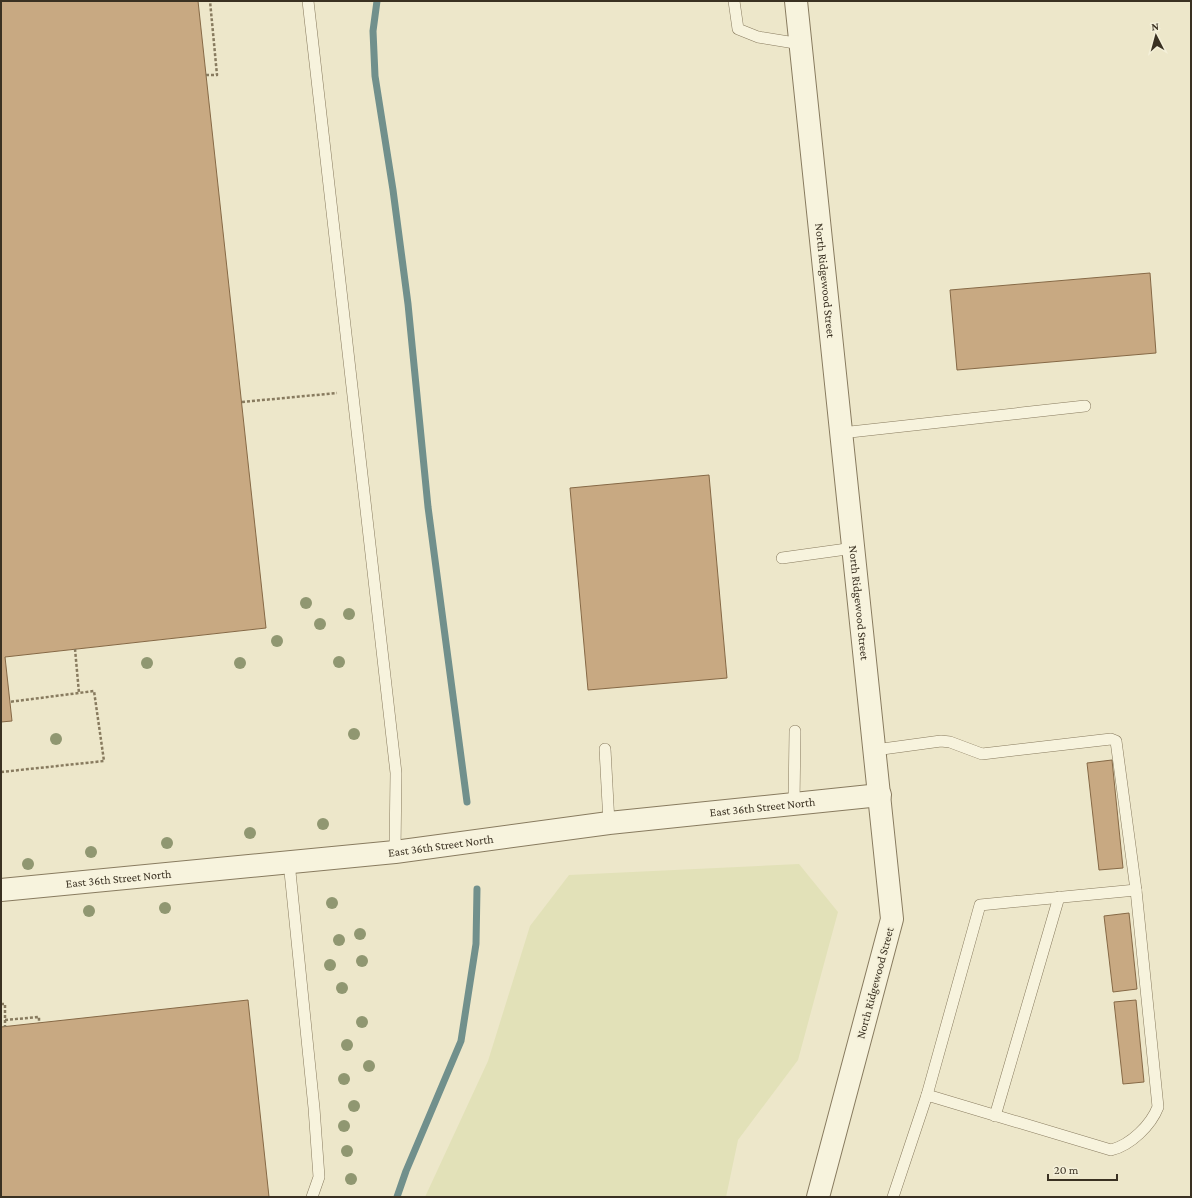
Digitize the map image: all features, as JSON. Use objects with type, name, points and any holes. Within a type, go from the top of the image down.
[{"type":"street","name":"North Ridgewood Street","points":[[796,1],[892,919],[818,1197]]},
{"type":"street","name":"East 36th Street North","points":[[1,890],[395,852],[609,823],[880,795]]},
{"type":"lane","points":[[308,1],[396,773],[395,852]]},
{"type":"lane","points":[[734,1],[738,29],[758,37],[801,44]]},
{"type":"lane","points":[[842,433],[1085,406]]},
{"type":"lane","points":[[782,558],[854,548]]},
{"type":"lane","points":[[794,731],[794,804]]},
{"type":"lane","points":[[875,750],[941,741],[950,742],[982,754],[1111,739],[1116,741],[1136,890],[1158,1107],[1153,1120],[1122,1147],[1111,1150],[927,1095]]},
{"type":"lane","points":[[605,749],[609,823]]},
{"type":"lane","points":[[289,862],[314,1108],[318,1177],[312,1197]]},
{"type":"lane","points":[[893,1197],[927,1095],[980,905],[1136,890]]},
{"type":"lane","points":[[996,1116],[1059,897]]},
{"type":"path","points":[[206,76],[217,75],[210,1]]},
{"type":"path","points":[[242,402],[353,392]]},
{"type":"path","points":[[75,649],[79,693]]},
{"type":"path","points":[[1,772],[104,761],[94,691],[9,702]]},
{"type":"path","points":[[1,1004],[5,1004],[5,1027]]},
{"type":"path","points":[[5,1020],[38,1017],[40,1023]]},
{"type":"green space","points":[[799,864],[838,912],[798,1060],[738,1140],[726,1197],[425,1197],[488,1061],[530,926],[569,875]]},
{"type":"building","points":[[1,1],[198,1],[266,628],[5,657],[12,721],[1,722]]},
{"type":"building","points":[[1150,273],[1156,353],[957,370],[950,290]]},
{"type":"building","points":[[709,475],[727,678],[588,690],[570,488]]},
{"type":"building","points":[[1112,760],[1123,868],[1099,870],[1087,763]]},
{"type":"building","points":[[1129,913],[1137,989],[1113,992],[1104,916]]},
{"type":"building","points":[[248,1000],[269,1197],[1,1197],[1,1027]]},
{"type":"building","points":[[1136,1000],[1144,1082],[1123,1084],[1114,1002]]},
{"type":"waterway","points":[[377,1],[373,31],[375,76],[393,190],[408,304],[428,507],[467,802]]},
{"type":"waterway","points":[[397,1197],[406,1171],[461,1041],[476,944],[477,889]]}]
